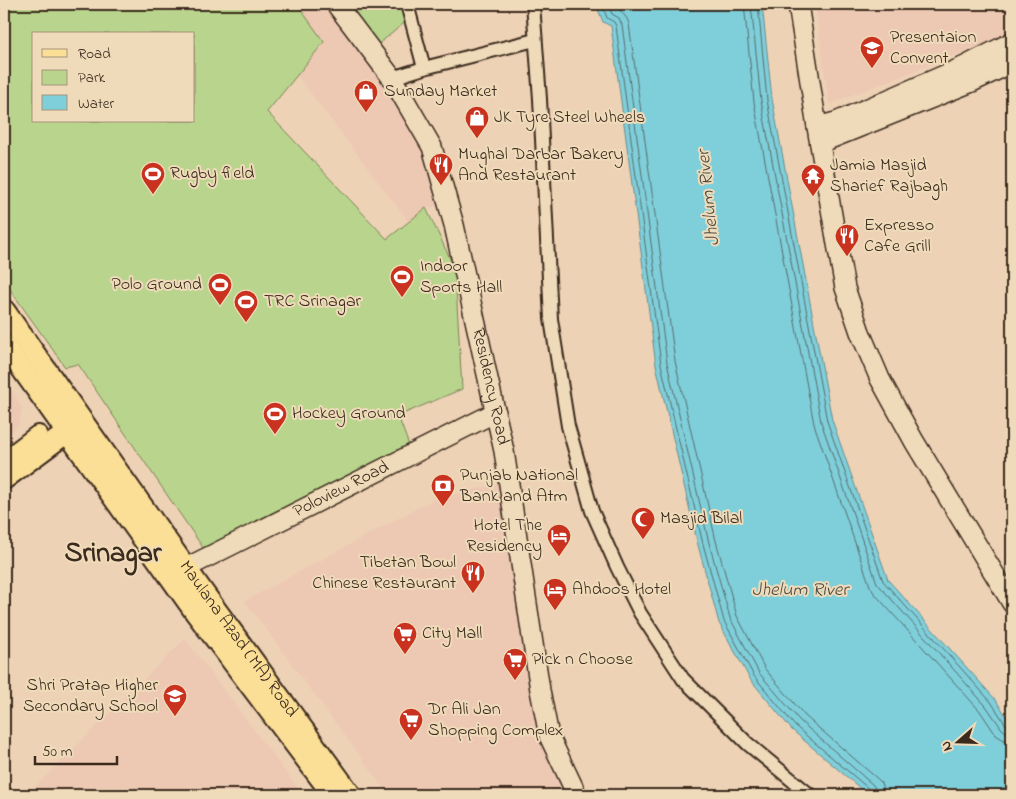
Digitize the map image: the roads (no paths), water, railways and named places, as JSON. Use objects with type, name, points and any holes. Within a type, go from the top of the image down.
[{"type":"main road","name":"Residency Road","points":[[336,4],[392,78],[432,147],[454,225],[504,450],[540,690],[550,736],[577,795]]},
{"type":"main road","points":[[798,4],[818,135],[846,288],[860,332],[880,379],[914,441],[1012,603]]},
{"type":"main road","points":[[898,103],[1012,42]]},
{"type":"main road","points":[[818,135],[898,103],[1012,63]]},
{"type":"main road","name":"Maulana Azad (MA) Road","points":[[4,310],[71,421],[195,612],[333,795]]},
{"type":"main road","name":"Maulana Azad (MA) Road","points":[[4,344],[71,421],[186,568],[351,795]]},
{"type":"main road","name":"Poloview Road","points":[[186,568],[496,412]]},
{"type":"main road","points":[[4,462],[71,421]]},
{"type":"main road","points":[[4,480],[71,421]]},
{"type":"street","points":[[407,4],[424,68]]},
{"type":"street","points":[[533,4],[540,98],[551,319],[568,426],[592,511],[640,614],[682,679],[748,744],[810,795]]},
{"type":"street","points":[[392,78],[535,40]]},
{"type":"water","name":"Jhelum River","points":[[596,4],[762,4],[772,99],[832,420],[888,580],[995,699],[1012,725],[1012,795],[868,795],[792,730],[750,679],[719,623],[698,545],[656,365],[611,26],[603,22]]},
{"type":"place","name":"Presentaion Convent","points":[[872,69]]},
{"type":"place","name":"Sunday Market","points":[[366,113]]},
{"type":"place","name":"JK Tyre Steel Wheels","points":[[477,139]]},
{"type":"place","name":"Mughal Darbar Bakery And Restaurant","points":[[441,186]]},
{"type":"place","name":"Rugby field","points":[[153,195]]},
{"type":"place","name":"Jamia Masjid Sharief Rajbagh","points":[[813,197]]},
{"type":"place","name":"Expresso Cafe Grill","points":[[847,257]]},
{"type":"place","name":"Indoor Sports Hall","points":[[402,298]]},
{"type":"place","name":"Polo Ground","points":[[220,306]]},
{"type":"place","name":"TRC Srinagar","points":[[246,323]]},
{"type":"place","name":"Hockey Ground","points":[[275,435]]},
{"type":"place","name":"Punjab National Bank and Atm","points":[[443,507]]},
{"type":"place","name":"Masjid Bilal","points":[[643,540]]},
{"type":"place","name":"Hotel The Residency","points":[[559,557]]},
{"type":"place","name":"Tibetan Bowl Chinese Restaurant","points":[[473,594]]},
{"type":"place","name":"Ahdoos Hotel","points":[[555,611]]},
{"type":"place","name":"City Mall","points":[[405,655]]},
{"type":"place","name":"Pick n Choose","points":[[515,681]]},
{"type":"place","name":"Shri Pratap Higher Secondary School","points":[[175,717]]},
{"type":"place","name":"Dr Ali Jan Shopping Complex","points":[[411,741]]},
{"type":"district","name":"Srinagar","points":[[113,554]]}]
